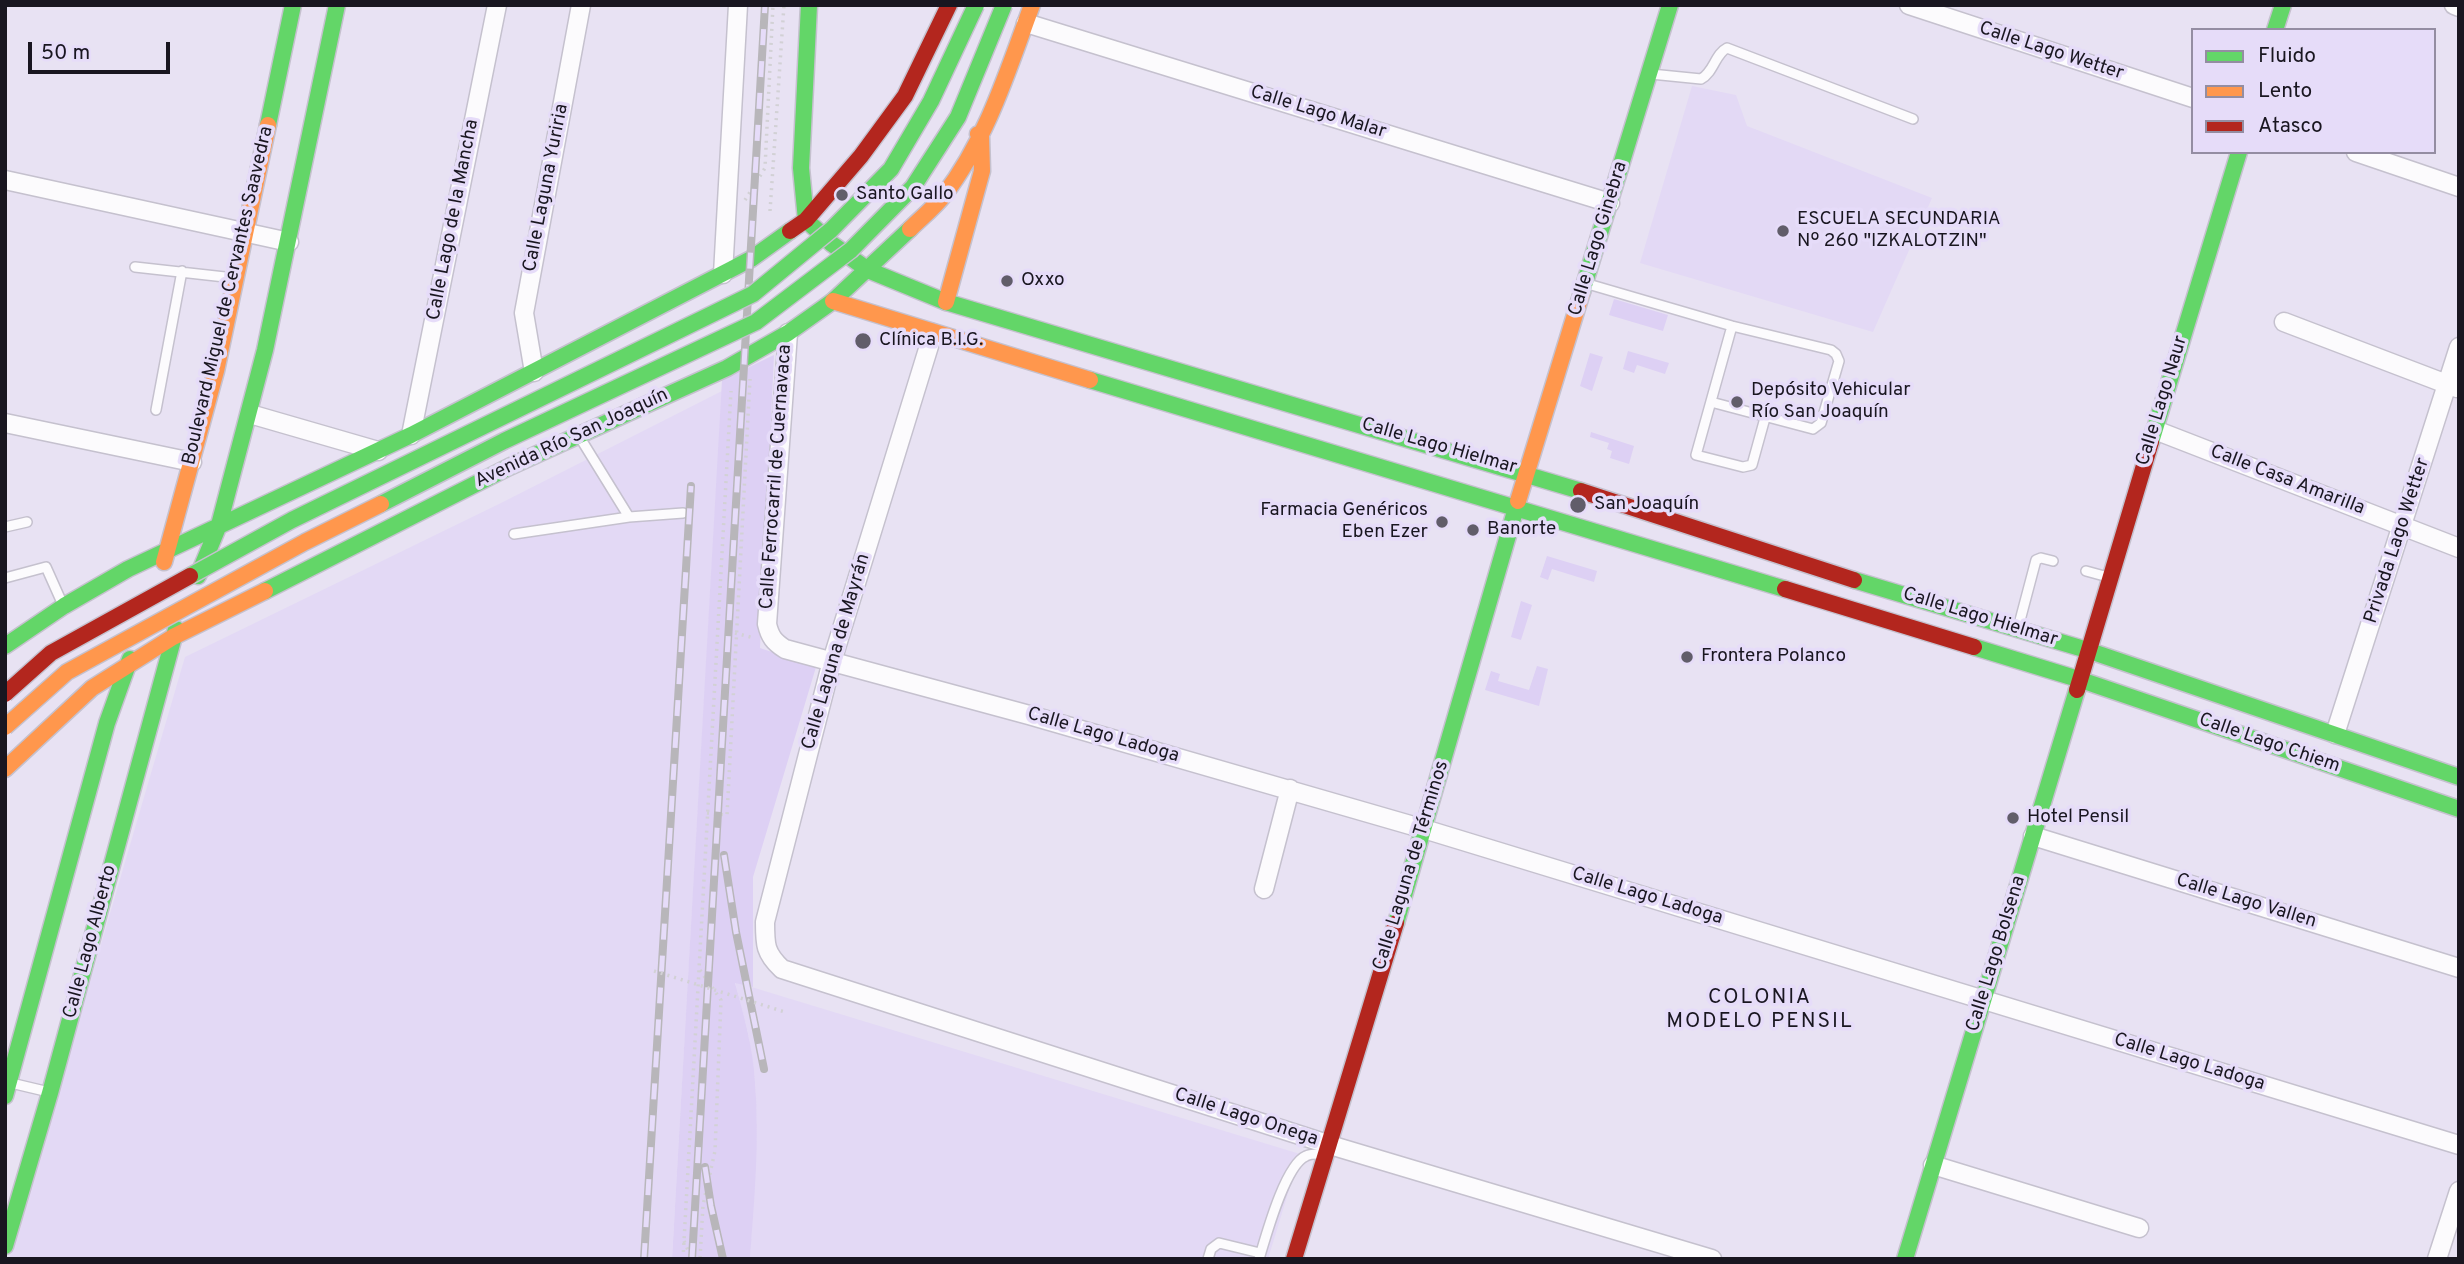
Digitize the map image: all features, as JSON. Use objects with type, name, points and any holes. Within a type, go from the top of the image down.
[{"type":"main road","name":"Boulevard Miguel de Cervantes Saavedra","points":[[129,663],[168,552],[216,371],[293,5]]},
{"type":"main road","points":[[173,637],[219,525],[250,414],[289,242],[337,5]]},
{"type":"main road","points":[[806,220],[801,168],[809,5]]},
{"type":"main road","points":[[5,694],[51,653],[292,520],[752,294],[831,230],[891,169],[931,101],[976,5]]},
{"type":"main road","name":"Avenida Río San Joaquín","points":[[5,727],[67,672],[305,542],[504,441],[756,322],[851,250],[913,187],[958,117],[1004,5]]},
{"type":"main road","name":"Avenida Río San Joaquín","points":[[5,769],[92,688],[173,637],[509,467],[727,368],[788,333],[833,300],[868,271],[944,195],[981,136],[1032,5]]},
{"type":"main road","name":"Calle Lago Ginebra","points":[[1526,473],[1670,5]]},
{"type":"main road","points":[[2277,28],[2283,5]]},
{"type":"main road","points":[[5,646],[64,606],[128,569],[411,435],[751,259],[806,220],[861,156],[905,96],[948,6]]},
{"type":"main road","points":[[905,96],[981,136],[982,171],[946,302]]},
{"type":"main road","name":"Calle Lago Naur","points":[[2087,650],[2238,154]]},
{"type":"main road","name":"Calle Lago Hielmar","points":[[806,220],[868,271],[946,302],[1526,473],[1859,582],[2087,650]]},
{"type":"main road","name":"Calle Lago Hielmar","points":[[833,300],[933,333],[1516,506],[2078,679]]},
{"type":"main road","points":[[534,372],[544,398],[561,425],[578,435]]},
{"type":"main road","points":[[482,396],[502,421],[511,444],[509,467]]},
{"type":"main road","name":"Calle Laguna de Términos","points":[[1294,1259],[1424,829],[1526,473]]},
{"type":"main road","name":"Calle Lago Alberto","points":[[5,1246],[50,1093],[173,637]]},
{"type":"main road","name":"Calle Lago Bolsena","points":[[1905,1259],[2087,650]]},
{"type":"main road","name":"Calle Lago Chiem","points":[[2087,650],[2459,777]]},
{"type":"main road","points":[[7,1086],[96,720],[129,663]]},
{"type":"main road","name":"Calle Lago Chiem","points":[[2078,679],[2459,809]]},
{"type":"main road","points":[[5,700],[96,720]]},
{"type":"street","name":"Calle Lago de la Mancha","points":[[411,435],[497,5]]},
{"type":"street","name":"Calle Laguna Yuriria","points":[[534,372],[524,313],[581,5]]},
{"type":"street","points":[[723,274],[738,5]]},
{"type":"street","name":"Calle Lago Wetter","points":[[1909,5],[2191,97]]},
{"type":"street","points":[[2454,5],[2459,7]]},
{"type":"street","name":"Calle Lago Malar","points":[[1026,23],[1610,203]]},
{"type":"street","points":[[2362,154],[2459,187]]},
{"type":"street","points":[[5,180],[289,242]]},
{"type":"street","points":[[2284,321],[2453,386]]},
{"type":"street","name":"Calle Ferrocarril de Cuernavaca","points":[[788,333],[767,624],[769,635],[785,649],[832,661]]},
{"type":"street","name":"Calle Laguna de Mayrán","points":[[782,969],[770,958],[765,943],[765,922],[832,661],[933,333]]},
{"type":"street","name":"Privada Lago Wetter","points":[[2335,734],[2453,386],[2459,347]]},
{"type":"street","points":[[250,414],[378,451]]},
{"type":"street","points":[[5,423],[192,461]]},
{"type":"street","name":"Calle Casa Amarilla","points":[[2155,430],[2459,548]]},
{"type":"street","name":"Calle Lago Ladoga","points":[[832,661],[1290,789],[2459,1145]]},
{"type":"street","points":[[1264,889],[1290,789]]},
{"type":"street","name":"Calle Lago Vallen","points":[[2033,836],[2459,968]]},
{"type":"street","name":"Calle Lago Onega","points":[[782,969],[1326,1149],[1712,1259]]},
{"type":"street","points":[[1933,1165],[2139,1228]]},
{"type":"street","points":[[2437,1259],[2459,1191]]},
{"type":"lane","points":[[1649,74],[1701,79],[1708,75],[1722,50],[1727,48],[1913,119]]},
{"type":"lane","points":[[135,267],[236,278]]},
{"type":"lane","points":[[156,410],[182,271]]},
{"type":"lane","points":[[1586,283],[1732,327],[1832,350],[1839,361],[1818,427],[1807,429],[1711,402]]},
{"type":"lane","points":[[1732,327],[1696,455],[1743,467],[1752,465],[1765,418]]},
{"type":"lane","points":[[578,435],[629,517]]},
{"type":"lane","points":[[514,534],[629,517],[683,513]]},
{"type":"lane","points":[[5,527],[27,522]]},
{"type":"lane","points":[[2018,628],[2036,560],[2041,558],[2053,561]]},
{"type":"lane","points":[[5,578],[47,567],[64,606]]},
{"type":"lane","points":[[2086,571],[2110,578]]},
{"type":"lane","points":[[7,1086],[50,1093]]},
{"type":"lane","points":[[1208,1259],[1211,1249],[1219,1243],[1259,1256],[1282,1188],[1306,1156],[1326,1149]]},
{"type":"path","points":[[743,202],[765,168],[773,5]]},
{"type":"path","points":[[771,211],[783,5]]},
{"type":"path","points":[[708,813],[727,816],[751,370]]},
{"type":"path","points":[[683,1259],[732,379]]},
{"type":"path","points":[[699,969],[721,1000],[715,1151],[703,1205],[700,1259]]},
{"type":"path","points":[[654,971],[785,1012]]},
{"type":"path","points":[[684,1240],[692,1259]]},
{"type":"shaded area","name":"ESCUELA SECUNDARIA Nº 260 \"IZKALOTZIN\"","points":[[1692,86],[1736,95],[1747,126],[1932,198],[1873,332],[1640,263]]},
{"type":"shaded area","points":[[1614,299],[1668,315],[1663,331],[1609,315]]},
{"type":"shaded area","points":[[1628,351],[1669,363],[1665,374],[1637,365],[1634,373],[1623,369]]},
{"type":"shaded area","points":[[1590,353],[1603,357],[1592,391],[1580,386]]},
{"type":"shaded area","points":[[774,355],[760,648],[816,667],[753,877],[753,987],[735,983],[750,1044],[756,1104],[756,1170],[750,1259],[672,1259],[722,380]]},
{"type":"shaded area","points":[[722,391],[672,1259],[9,1259],[185,657],[501,503]]},
{"type":"shaded area","points":[[1591,432],[1634,446],[1629,464],[1610,458],[1612,451],[1607,449],[1609,443],[1590,437]]},
{"type":"shaded area","points":[[1547,556],[1597,571],[1594,582],[1552,569],[1548,580],[1540,577]]},
{"type":"shaded area","points":[[1521,601],[1532,605],[1521,640],[1511,637]]},
{"type":"shaded area","points":[[1537,666],[1548,669],[1539,706],[1485,690],[1491,671],[1500,674],[1498,681],[1529,690]]},
{"type":"shaded area","points":[[735,982],[1300,1154],[1268,1259],[750,1259],[757,1124],[755,1081],[748,1033]]},
{"type":"railway","points":[[692,1259],[765,5]]},
{"type":"railway","points":[[644,1259],[691,486]]},
{"type":"railway","points":[[724,855],[736,932],[764,1069]]},
{"type":"railway","points":[[705,1167],[723,1259]]},
{"type":"traffic: fast","points":[[268,125],[293,5]]},
{"type":"traffic: fast","points":[[198,576],[219,525],[265,350],[337,5]]},
{"type":"traffic: fast","points":[[806,220],[801,168],[809,5]]},
{"type":"traffic: fast","points":[[190,576],[292,520],[753,294],[831,230],[891,169],[931,101],[976,5]]},
{"type":"traffic: fast","points":[[381,504],[504,441],[756,322],[851,250],[913,187],[958,117],[1004,5]]},
{"type":"traffic: fast","points":[[1582,292],[1670,5]]},
{"type":"traffic: fast","points":[[2276,28],[2283,5]]},
{"type":"traffic: fast","points":[[2151,442],[2238,154]]},
{"type":"traffic: fast","points":[[806,220],[832,244],[868,270],[946,302],[1581,491]]},
{"type":"traffic: fast","points":[[265,591],[509,467],[727,368],[788,333],[833,301],[910,229]]},
{"type":"traffic: fast","points":[[5,646],[64,606],[128,569],[411,435],[751,259],[790,231]]},
{"type":"traffic: fast","points":[[1090,380],[1785,589]]},
{"type":"traffic: fast","points":[[1396,923],[1518,501]]},
{"type":"traffic: fast","points":[[1854,580],[2087,650],[2459,777]]},
{"type":"traffic: fast","points":[[5,1246],[50,1093],[176,629]]},
{"type":"traffic: fast","points":[[1974,647],[2078,679],[2459,809]]},
{"type":"traffic: fast","points":[[5,1096],[107,723],[130,659]]},
{"type":"traffic: fast","points":[[1905,1259],[2077,690]]},
{"type":"traffic: slow","points":[[910,229],[944,195],[973,151],[1005,79],[1032,5]]},
{"type":"traffic: slow","points":[[164,562],[216,371],[268,125]]},
{"type":"traffic: slow","points":[[946,302],[982,171],[981,136],[978,134]]},
{"type":"traffic: slow","points":[[1518,501],[1582,292]]},
{"type":"traffic: slow","points":[[833,301],[1090,380]]},
{"type":"traffic: slow","points":[[5,727],[67,672],[305,542],[381,504]]},
{"type":"traffic: slow","points":[[5,769],[92,688],[173,637],[265,591]]},
{"type":"traffic: jam","points":[[790,231],[806,220],[861,156],[905,96],[949,5]]},
{"type":"traffic: jam","points":[[2077,690],[2151,442]]},
{"type":"traffic: jam","points":[[1581,491],[1854,580]]},
{"type":"traffic: jam","points":[[5,694],[51,653],[190,576]]},
{"type":"traffic: jam","points":[[1785,589],[1974,647]]},
{"type":"traffic: jam","points":[[1294,1259],[1396,923]]},
{"type":"place","name":"Santo Gallo","points":[[842,195]]},
{"type":"place","name":"ESCUELA SECUNDARIA Nº 260 \"IZKALOTZIN\"","points":[[1783,231]]},
{"type":"place","name":"Oxxo","points":[[1007,281]]},
{"type":"place","name":"Clínica B.I.G.","points":[[863,341]]},
{"type":"place","name":"Depósito Vehicular Río San Joaquín","points":[[1737,402]]},
{"type":"place","name":"San Joaquín","points":[[1578,505]]},
{"type":"place","name":"Farmacia Genéricos Eben Ezer","points":[[1442,522]]},
{"type":"place","name":"Banorte","points":[[1473,530]]},
{"type":"place","name":"Frontera Polanco","points":[[1687,657]]},
{"type":"place","name":"Hotel Pensil","points":[[2013,818]]},
{"type":"district","name":"COLONIA MODELO PENSIL","points":[[1760,1011]]}]
